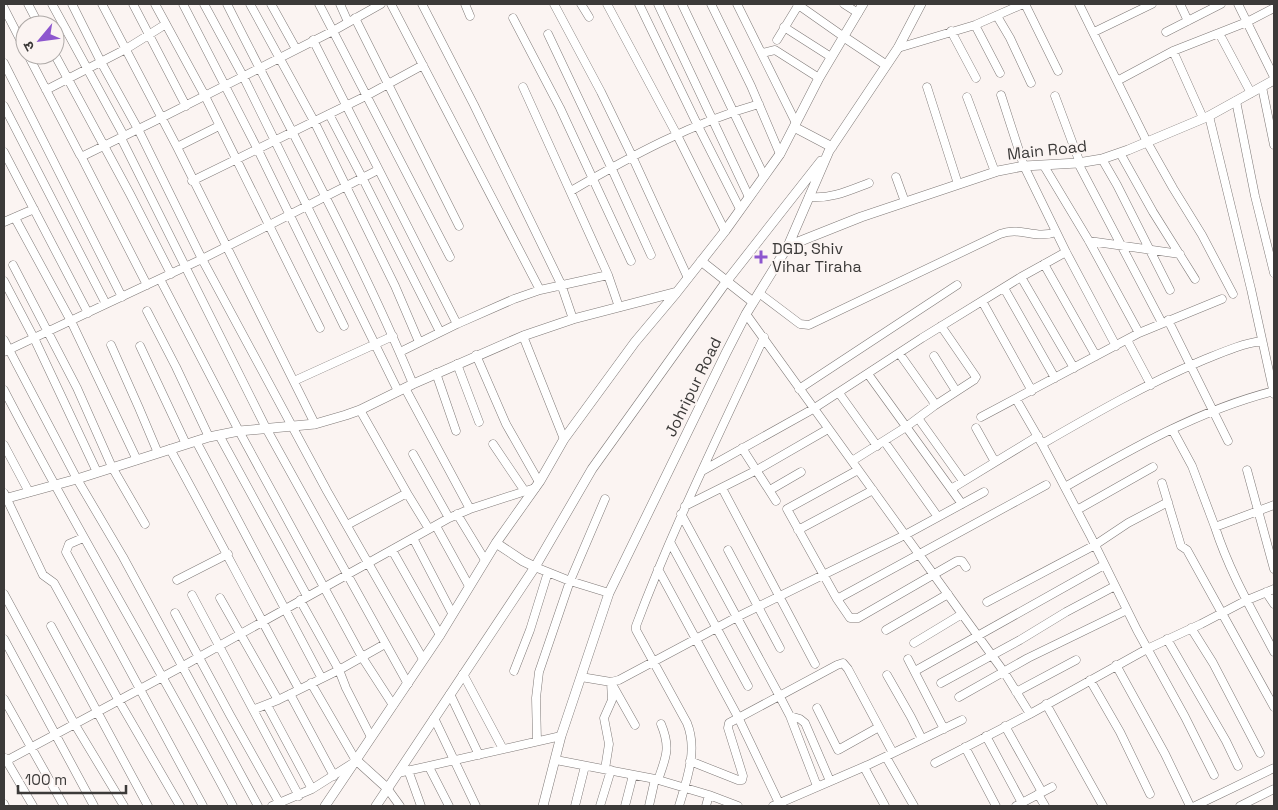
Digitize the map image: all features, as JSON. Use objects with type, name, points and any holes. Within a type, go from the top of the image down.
[{"type":"street","points":[[28,4],[34,15]]},
{"type":"street","points":[[52,4],[122,137],[266,428],[408,684]]},
{"type":"street","points":[[72,4],[138,129],[202,260],[423,660]]},
{"type":"street","points":[[102,4],[177,147],[192,181],[315,424]]},
{"type":"street","points":[[133,4],[186,106]]},
{"type":"street","points":[[155,4],[205,96],[320,328]]},
{"type":"street","points":[[183,4],[226,85],[344,326]]},
{"type":"street","points":[[204,4],[243,76],[376,344],[405,388],[470,509]]},
{"type":"street","points":[[227,4],[326,198],[393,336],[400,352],[405,388]]},
{"type":"street","points":[[250,4],[314,122],[395,286],[419,342]]},
{"type":"street","points":[[271,4],[296,49]]},
{"type":"street","points":[[319,4],[450,257]]},
{"type":"street","points":[[340,4],[352,20],[389,84],[459,226]]},
{"type":"street","points":[[81,156],[186,106],[333,31],[352,20],[368,7],[381,4]]},
{"type":"street","points":[[391,4],[540,290]]},
{"type":"street","points":[[422,4],[474,105],[561,284],[573,319]]},
{"type":"street","points":[[465,4],[470,16]]},
{"type":"street","points":[[554,4],[601,92],[688,278]]},
{"type":"street","points":[[581,4],[589,17]]},
{"type":"street","points":[[608,4],[725,230]]},
{"type":"street","points":[[639,4],[740,209]]},
{"type":"street","points":[[658,4],[749,197]]},
{"type":"street","points":[[682,4],[764,176]]},
{"type":"street","points":[[711,4],[759,104],[780,154]]},
{"type":"street","points":[[376,806],[535,567],[592,469],[726,282],[830,149],[797,127],[737,4]]},
{"type":"street","points":[[777,40],[798,4],[886,65]]},
{"type":"street","points":[[844,4],[858,13]]},
{"type":"street","points":[[325,806],[440,635],[496,542],[537,485],[564,439],[630,349],[688,278],[704,264],[725,230],[780,154],[797,127],[819,78],[863,4]]},
{"type":"street","name":"Johripur Road","points":[[543,806],[562,736],[609,593],[721,362],[746,314],[788,246],[830,149],[898,48],[921,4]]},
{"type":"street","points":[[898,48],[975,25],[1024,4],[1058,70]]},
{"type":"street","points":[[1081,4],[1147,142],[1202,235],[1233,294]]},
{"type":"street","points":[[1094,32],[1152,4]]},
{"type":"street","points":[[1180,4],[1188,21]]},
{"type":"street","points":[[1166,32],[1221,4]]},
{"type":"street","points":[[1238,4],[1274,78]]},
{"type":"street","points":[[4,8],[15,29]]},
{"type":"street","points":[[1117,80],[1173,51],[1247,22],[1274,8]]},
{"type":"street","points":[[997,16],[1010,38],[1031,83]]},
{"type":"street","points":[[513,18],[560,108],[631,261]]},
{"type":"street","points":[[46,90],[126,49],[166,24]]},
{"type":"street","points":[[975,25],[1000,74]]},
{"type":"street","points":[[784,27],[831,57]]},
{"type":"street","points":[[951,31],[976,78]]},
{"type":"street","points":[[1219,33],[1251,93]]},
{"type":"street","points":[[548,34],[651,255]]},
{"type":"street","points":[[313,40],[457,324]]},
{"type":"street","points":[[762,53],[775,50],[819,78]]},
{"type":"street","points":[[1064,487],[1172,429],[1255,396],[1274,392],[1206,117],[1173,51]]},
{"type":"street","points":[[4,63],[122,297]]},
{"type":"street","points":[[33,65],[147,285]]},
{"type":"street","points":[[60,65],[171,274]]},
{"type":"street","points":[[192,181],[366,96],[423,65]]},
{"type":"street","name":"Main Road","points":[[788,246],[861,216],[995,172],[1024,166],[1079,163],[1102,159],[1120,153],[1206,117],[1251,93],[1274,78]]},
{"type":"street","points":[[1262,86],[1274,145]]},
{"type":"street","points":[[523,87],[608,275],[619,307]]},
{"type":"street","points":[[927,88],[958,184]]},
{"type":"street","points":[[1001,95],[1024,166],[1066,252],[1116,346]]},
{"type":"street","points":[[1055,96],[1079,163],[1121,245],[1165,322],[1228,441]]},
{"type":"street","points":[[967,97],[995,172]]},
{"type":"street","points":[[1236,101],[1255,196],[1274,273]]},
{"type":"street","points":[[571,191],[611,167],[677,135],[733,112],[759,104]]},
{"type":"street","points":[[4,106],[106,304]]},
{"type":"street","points":[[329,114],[440,332]]},
{"type":"street","points":[[177,147],[219,126]]},
{"type":"street","points":[[4,152],[88,313]]},
{"type":"street","points":[[1120,153],[1195,279]]},
{"type":"street","points":[[1102,159],[1170,290]]},
{"type":"street","points":[[1044,166],[1089,241],[1139,334]]},
{"type":"street","points":[[6,351],[202,260],[378,170]]},
{"type":"street","points":[[896,177],[904,202]]},
{"type":"street","points":[[809,197],[832,197],[869,183]]},
{"type":"street","points":[[4,222],[34,209]]},
{"type":"street","points":[[15,218],[70,321],[137,460]]},
{"type":"street","points":[[759,293],[800,324],[808,325],[1000,234],[1015,231],[1045,236],[1056,232]]},
{"type":"street","points":[[1089,241],[1180,254]]},
{"type":"street","points":[[702,471],[839,393],[941,326],[1066,252]]},
{"type":"street","points":[[704,264],[753,302]]},
{"type":"street","points":[[1044,264],[1096,356]]},
{"type":"street","points":[[13,265],[77,388],[112,468],[145,524]]},
{"type":"street","points":[[400,352],[457,324],[540,290],[608,275]]},
{"type":"street","points":[[1021,277],[1074,368]]},
{"type":"street","points":[[160,279],[238,431],[362,657],[394,705]]},
{"type":"street","points":[[4,280],[34,338],[97,472]]},
{"type":"street","points":[[799,389],[957,285]]},
{"type":"street","points":[[1004,288],[1055,378]]},
{"type":"street","points":[[180,806],[54,583],[42,573],[5,497],[76,479],[209,437],[238,431],[315,424],[360,410],[476,355],[523,336],[573,319],[677,292]]},
{"type":"street","points":[[981,417],[1139,334],[1222,299]]},
{"type":"street","points":[[982,301],[1032,391]]},
{"type":"street","points":[[147,311],[209,437]]},
{"type":"street","points":[[746,314],[1004,672],[1030,714]]},
{"type":"street","points":[[852,461],[906,427],[976,377],[941,326]]},
{"type":"street","points":[[294,381],[393,336]]},
{"type":"street","points":[[523,336],[564,439]]},
{"type":"street","points":[[679,806],[685,788],[693,745],[692,734],[636,628],[658,569],[682,514],[764,338]]},
{"type":"street","points":[[4,340],[6,351],[76,479],[123,558],[183,666],[258,806]]},
{"type":"street","points":[[1127,340],[1151,385]]},
{"type":"street","points":[[1042,444],[1189,366],[1235,347],[1262,341]]},
{"type":"street","points":[[111,345],[158,453]]},
{"type":"street","points":[[140,346],[186,444]]},
{"type":"street","points":[[899,353],[933,401],[934,406]]},
{"type":"street","points":[[476,355],[506,424],[537,485]]},
{"type":"street","points":[[934,356],[956,392]]},
{"type":"street","points":[[458,364],[479,422]]},
{"type":"street","points":[[436,374],[456,431]]},
{"type":"street","points":[[868,374],[962,504]]},
{"type":"street","points":[[4,390],[83,538],[124,606],[233,806]]},
{"type":"street","points":[[839,393],[881,443],[938,517]]},
{"type":"street","points":[[1016,399],[1077,510],[1147,649],[1185,717],[1214,775]]},
{"type":"street","points":[[360,410],[407,493],[432,527],[469,586]]},
{"type":"street","points":[[918,418],[963,482]]},
{"type":"street","points":[[976,428],[995,462]]},
{"type":"street","points":[[686,506],[757,470],[828,429]]},
{"type":"street","points":[[1172,429],[1192,466],[1224,555],[1245,601],[1274,652]]},
{"type":"street","points":[[219,435],[304,598],[371,737]]},
{"type":"street","points":[[951,489],[1038,436]]},
{"type":"street","points":[[196,441],[321,678]]},
{"type":"street","points":[[492,444],[524,490]]},
{"type":"street","points":[[4,445],[29,492]]},
{"type":"street","points":[[742,448],[776,501]]},
{"type":"street","points":[[170,449],[299,689]]},
{"type":"street","points":[[413,454],[449,518]]},
{"type":"street","points":[[1077,510],[1154,467]]},
{"type":"street","points":[[858,470],[788,508],[788,512],[846,615],[854,619],[960,560],[966,567]]},
{"type":"street","points":[[1247,470],[1274,568]]},
{"type":"street","points":[[770,490],[801,472]]},
{"type":"street","points":[[1162,483],[1181,546],[1187,550],[1274,708]]},
{"type":"street","points":[[837,600],[1046,484]]},
{"type":"street","points":[[32,806],[5,760],[119,701],[449,518],[537,485]]},
{"type":"street","points":[[722,488],[816,664]]},
{"type":"street","points":[[798,530],[872,490]]},
{"type":"street","points":[[581,677],[611,682],[619,680],[738,617],[905,535],[984,492]]},
{"type":"street","points":[[347,525],[407,493]]},
{"type":"street","points":[[537,741],[537,682],[570,581],[606,499]]},
{"type":"street","points":[[987,602],[1095,545],[1124,526],[1168,502]]},
{"type":"street","points":[[1215,527],[1274,505]]},
{"type":"street","points":[[458,514],[485,560]]},
{"type":"street","points":[[682,514],[790,716],[817,786]]},
{"type":"street","points":[[83,538],[69,544],[66,552],[203,806]]},
{"type":"street","points":[[413,538],[452,613]]},
{"type":"street","points":[[496,542],[535,567],[570,581],[609,593]]},
{"type":"street","points":[[670,542],[748,686]]},
{"type":"street","points":[[392,550],[440,635]]},
{"type":"street","points":[[728,550],[780,648]]},
{"type":"street","points":[[177,580],[228,554]]},
{"type":"street","points":[[915,671],[1104,565]]},
{"type":"street","points":[[658,569],[738,717],[776,805],[864,767],[962,720]]},
{"type":"street","points":[[514,671],[530,630],[548,572]]},
{"type":"street","points":[[941,683],[1072,608],[1115,586]]},
{"type":"street","points":[[934,763],[1030,714],[1147,649],[1245,601],[1274,589]]},
{"type":"street","points":[[1266,592],[1274,604]]},
{"type":"street","points":[[4,594],[74,723],[124,806]]},
{"type":"street","points":[[886,630],[948,594]]},
{"type":"street","points":[[192,595],[299,796]]},
{"type":"street","points":[[220,598],[278,700]]},
{"type":"street","points":[[959,697],[1028,658],[1128,610]]},
{"type":"street","points":[[175,612],[276,805],[299,796],[356,762]]},
{"type":"street","points":[[914,643],[962,614]]},
{"type":"street","points":[[51,626],[148,806]]},
{"type":"street","points":[[1191,628],[1213,662],[1260,753]]},
{"type":"street","points":[[4,639],[94,806]]},
{"type":"street","points":[[1167,639],[1226,740],[1238,766]]},
{"type":"street","points":[[254,709],[278,700],[339,670],[385,644]]},
{"type":"street","points":[[908,658],[944,729]]},
{"type":"street","points":[[1016,692],[1076,660]]},
{"type":"street","points":[[690,761],[742,780],[743,776],[728,725],[731,721],[843,663],[880,728],[889,755],[914,806]]},
{"type":"street","points":[[1116,665],[1165,754],[1190,806]]},
{"type":"street","points":[[463,674],[503,749]]},
{"type":"street","points":[[887,675],[922,739]]},
{"type":"street","points":[[1090,680],[1120,732],[1150,794]]},
{"type":"street","points":[[611,682],[635,725]]},
{"type":"street","points":[[600,806],[608,770],[609,744],[604,718],[612,700],[611,682]]},
{"type":"street","points":[[311,683],[356,762],[380,781],[400,806]]},
{"type":"street","points":[[290,694],[334,776]]},
{"type":"street","points":[[450,694],[479,755]]},
{"type":"street","points":[[4,699],[64,806]]},
{"type":"street","points":[[1046,704],[1103,806]]},
{"type":"street","points":[[267,705],[312,789]]},
{"type":"street","points":[[816,708],[838,750],[880,728]]},
{"type":"street","points":[[790,716],[800,719],[805,723],[830,781]]},
{"type":"street","points":[[434,718],[476,806]]},
{"type":"street","points":[[648,806],[668,751],[668,743],[661,724]]},
{"type":"street","points":[[1005,726],[1045,806]]},
{"type":"street","points":[[398,772],[429,767],[562,736]]},
{"type":"street","points":[[986,736],[1019,805],[1052,787]]},
{"type":"street","points":[[965,747],[996,806]]},
{"type":"street","points":[[556,760],[656,780],[709,795],[724,804],[738,806]]},
{"type":"street","points":[[575,806],[586,766]]},
{"type":"street","points":[[429,767],[448,806]]},
{"type":"street","points":[[864,767],[885,806]]},
{"type":"street","points":[[1195,806],[1274,768]]},
{"type":"street","points":[[408,770],[422,806]]},
{"type":"street","points":[[625,806],[633,775]]},
{"type":"street","points":[[1240,806],[1274,789]]},
{"type":"street","points":[[706,806],[709,795]]},
{"type":"street","points":[[1256,798],[1261,806]]},
{"type":"place","name":"DGD, Shiv Vihar Tiraha","points":[[761,257]]}]
